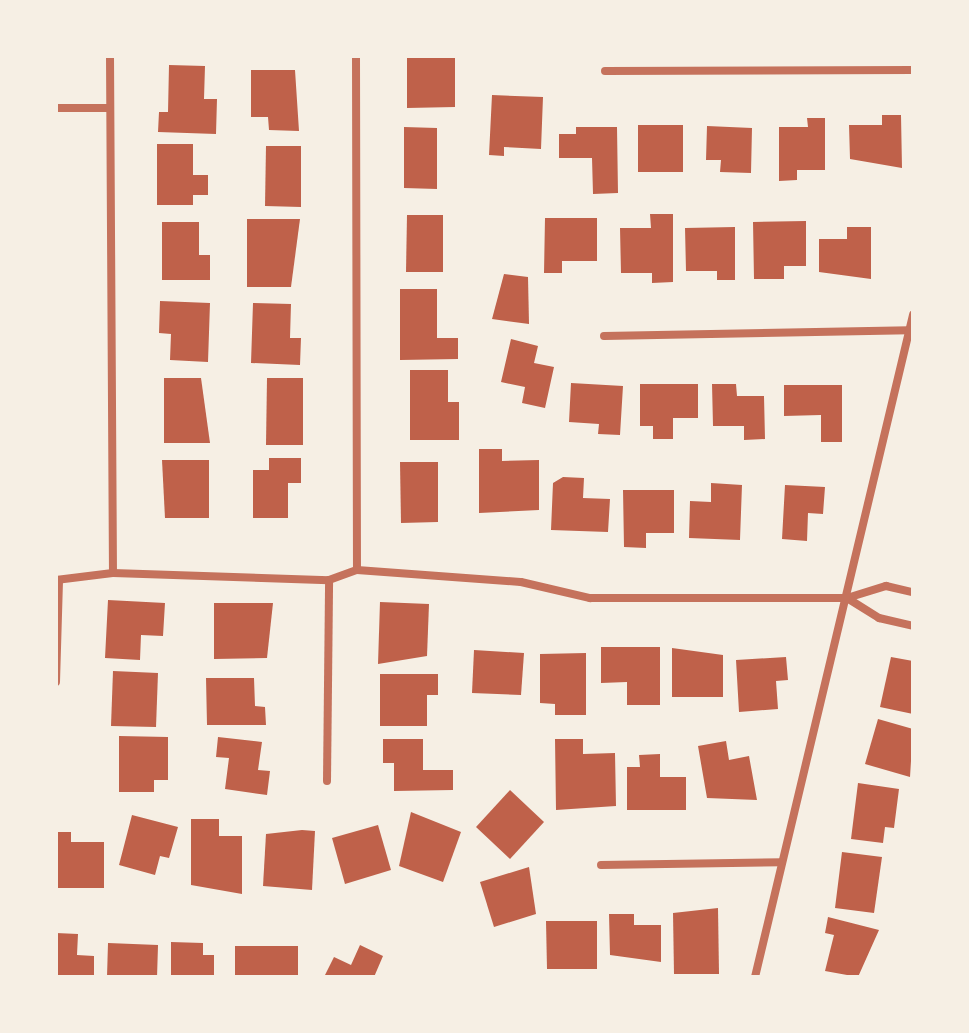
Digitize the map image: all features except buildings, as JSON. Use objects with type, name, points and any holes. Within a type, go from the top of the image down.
[{"type":"street","points":[[110,56],[113,573]]},
{"type":"street","points":[[356,56],[357,570]]},
{"type":"street","points":[[605,71],[913,70]]},
{"type":"street","points":[[56,108],[109,108]]},
{"type":"street","points":[[755,977],[913,315]]},
{"type":"street","points":[[604,336],[909,330]]},
{"type":"street","points":[[56,682],[57,580],[113,573],[329,580],[357,570],[521,582],[590,598],[847,598],[886,586],[913,592]]},
{"type":"street","points":[[327,781],[329,580]]},
{"type":"street","points":[[847,598],[879,618],[913,626]]},
{"type":"street","points":[[601,865],[782,862]]}]
